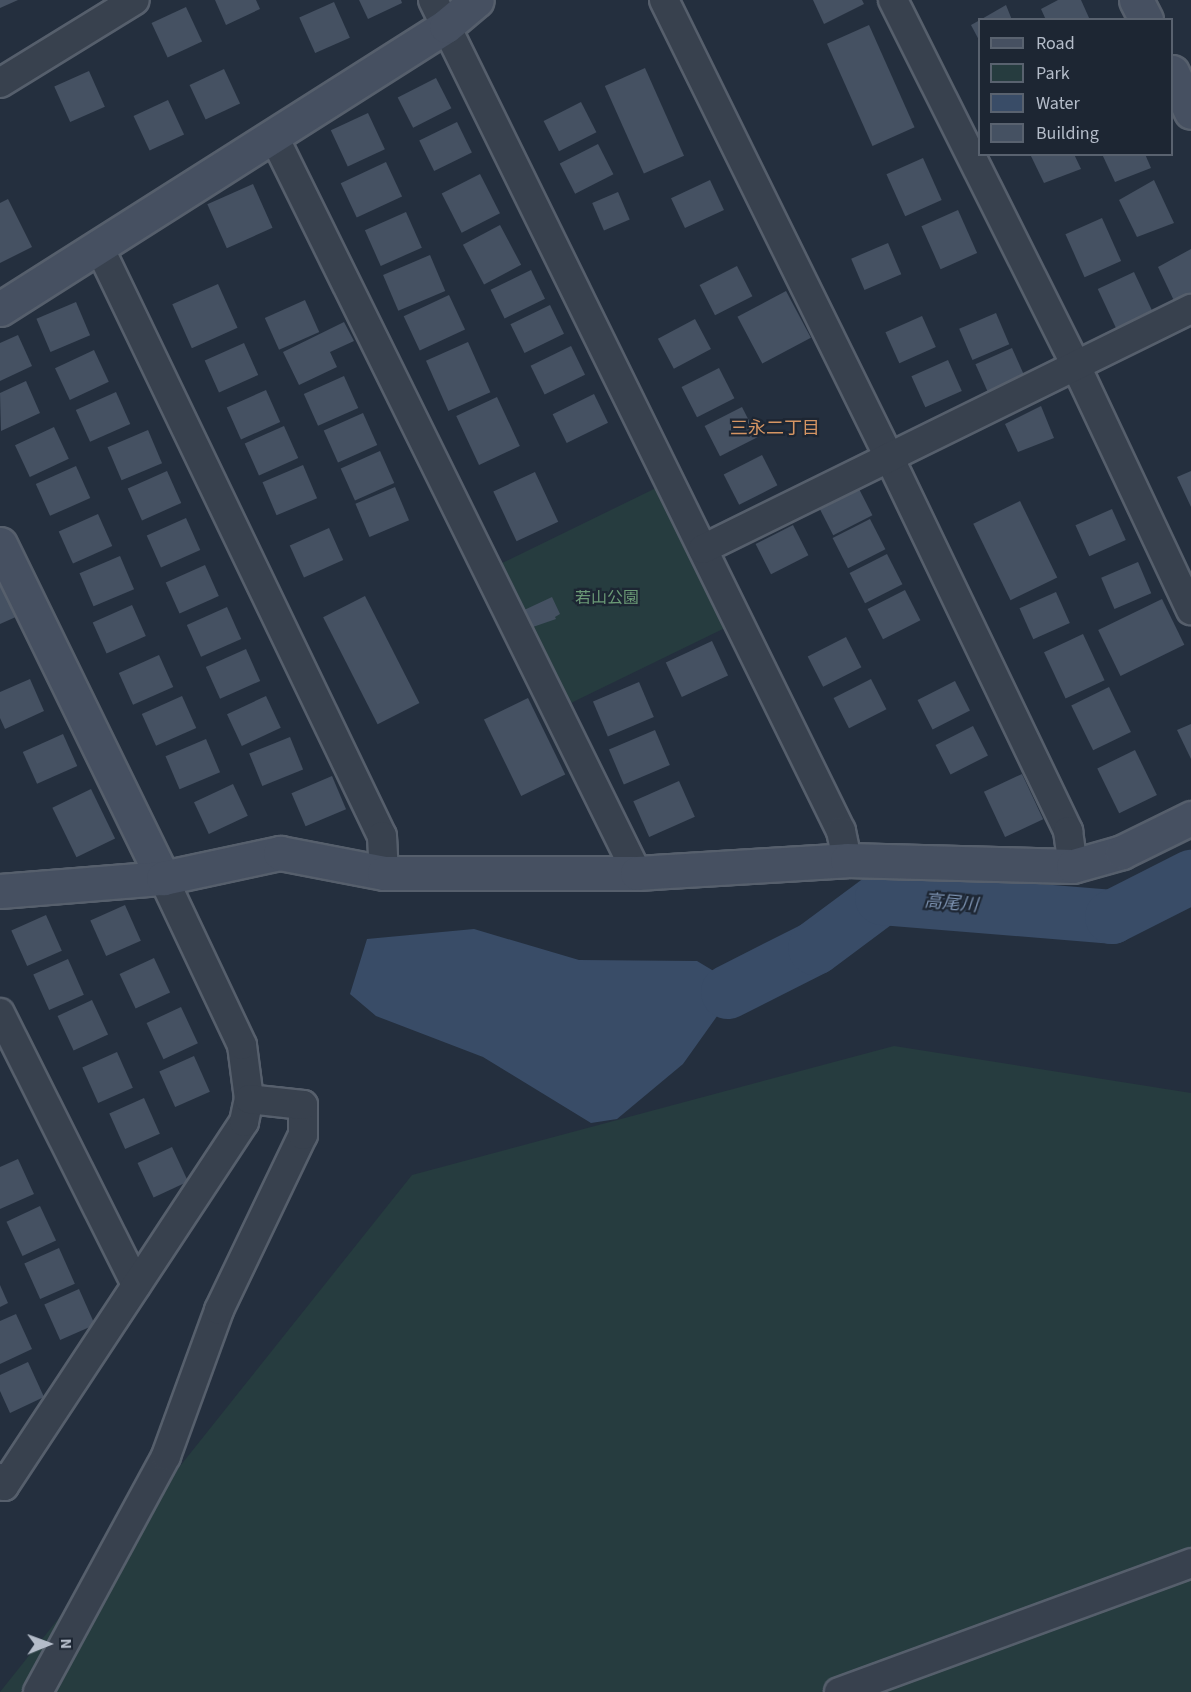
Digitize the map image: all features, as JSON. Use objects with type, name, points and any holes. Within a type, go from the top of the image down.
[{"type":"street","points":[[0,84],[135,0]]},
{"type":"street","points":[[0,309],[274,137],[440,13],[477,0]]},
{"type":"street","points":[[664,0],[889,457],[1068,831],[1073,866]]},
{"type":"street","points":[[892,0],[1076,366],[1191,610]]},
{"type":"street","points":[[1136,0],[1145,18]]},
{"type":"street","points":[[440,13],[841,831],[847,860]]},
{"type":"street","points":[[1173,74],[1191,112]]},
{"type":"street","points":[[274,137],[637,873]]},
{"type":"street","points":[[99,247],[382,836],[384,873]]},
{"type":"street","points":[[703,549],[1191,309]]},
{"type":"street","points":[[0,544],[242,1044],[254,1099],[244,1122],[4,1486],[0,1478]]},
{"type":"street","points":[[0,891],[163,878],[280,853],[384,873],[637,873],[847,860],[1073,866],[1122,852],[1191,818]]},
{"type":"street","points":[[0,1013],[136,1285]]},
{"type":"street","points":[[38,1692],[166,1456],[219,1310],[303,1135],[303,1105],[254,1099]]},
{"type":"street","points":[[839,1692],[1191,1563]]},
{"type":"green space","name":"若山公園","points":[[656,488],[724,628],[569,704],[501,564]]},
{"type":"green space","points":[[894,1046],[1191,1093],[1191,1692],[0,1692],[412,1175]]},
{"type":"water","points":[[474,929],[579,960],[697,961],[722,976],[728,992],[720,1012],[683,1064],[617,1119],[591,1123],[483,1057],[376,1016],[350,994],[367,939]]},
{"type":"building","points":[[0,0],[18,0],[0,8]]},
{"type":"building","points":[[215,0],[256,0],[260,9],[226,25]]},
{"type":"building","points":[[359,0],[401,0],[402,3],[368,19]]},
{"type":"building","points":[[813,0],[862,0],[864,4],[824,24]]},
{"type":"building","points":[[1058,0],[1081,0],[1089,18],[1045,18],[1041,9]]},
{"type":"building","points":[[334,2],[350,38],[315,53],[299,17]]},
{"type":"building","points":[[1006,5],[1011,18],[983,18]]},
{"type":"building","points":[[186,7],[202,41],[168,57],[152,23]]},
{"type":"building","points":[[978,21],[978,38],[971,25]]},
{"type":"building","points":[[869,25],[915,127],[873,146],[827,44]]},
{"type":"building","points":[[645,68],[684,156],[644,174],[605,86]]},
{"type":"building","points":[[224,69],[240,103],[206,119],[190,85]]},
{"type":"building","points":[[89,71],[105,107],[70,122],[54,86]]},
{"type":"building","points":[[436,78],[451,108],[413,128],[398,98]]},
{"type":"building","points":[[168,100],[184,134],[150,150],[134,116]]},
{"type":"building","points":[[581,102],[596,132],[559,151],[544,121]]},
{"type":"building","points":[[368,113],[385,149],[348,167],[331,130]]},
{"type":"building","points":[[457,122],[472,153],[434,171],[419,140]]},
{"type":"building","points":[[598,144],[613,174],[575,194],[560,164]]},
{"type":"building","points":[[1031,156],[1075,156],[1081,169],[1044,183]]},
{"type":"building","points":[[1103,156],[1146,156],[1151,168],[1115,182]]},
{"type":"building","points":[[923,158],[942,200],[905,216],[886,174]]},
{"type":"building","points":[[386,162],[402,196],[357,218],[341,183]]},
{"type":"building","points":[[480,174],[500,213],[462,233],[442,194]]},
{"type":"building","points":[[710,180],[724,210],[685,228],[671,198]]},
{"type":"building","points":[[1154,180],[1174,223],[1137,237],[1119,200]]},
{"type":"building","points":[[253,184],[273,228],[227,248],[207,204]]},
{"type":"building","points":[[618,192],[630,220],[604,231],[592,203]]},
{"type":"building","points":[[8,199],[32,247],[0,263],[0,203]]},
{"type":"building","points":[[958,210],[977,253],[941,269],[921,226]]},
{"type":"building","points":[[406,212],[422,248],[381,266],[365,230]]},
{"type":"building","points":[[1102,218],[1121,261],[1085,277],[1065,234]]},
{"type":"building","points":[[500,225],[521,265],[484,284],[463,245]]},
{"type":"building","points":[[888,243],[901,274],[864,290],[851,259]]},
{"type":"building","points":[[1191,249],[1191,299],[1176,305],[1158,267]]},
{"type":"building","points":[[430,255],[445,291],[398,311],[383,275]]},
{"type":"building","points":[[737,266],[752,296],[715,315],[700,285]]},
{"type":"building","points":[[531,270],[545,299],[505,318],[491,290]]},
{"type":"building","points":[[1134,272],[1154,315],[1118,332],[1098,289]]},
{"type":"building","points":[[218,284],[238,328],[192,348],[172,304]]},
{"type":"building","points":[[786,291],[811,338],[762,364],[737,317]]},
{"type":"building","points":[[449,295],[465,329],[420,351],[404,316]]},
{"type":"building","points":[[305,300],[319,332],[279,350],[265,318]]},
{"type":"building","points":[[76,302],[90,335],[50,352],[36,319]]},
{"type":"building","points":[[550,305],[564,334],[524,353],[510,324]]},
{"type":"building","points":[[996,313],[1009,344],[972,360],[959,329]]},
{"type":"building","points":[[922,316],[936,347],[899,363],[885,332]]},
{"type":"building","points":[[695,319],[711,349],[674,369],[658,339]]},
{"type":"building","points":[[344,322],[354,341],[330,352],[337,367],[299,385],[283,352]]},
{"type":"building","points":[[18,335],[32,366],[0,381],[0,343]]},
{"type":"building","points":[[468,342],[490,392],[448,411],[426,361]]},
{"type":"building","points":[[244,343],[258,375],[219,392],[205,360]]},
{"type":"building","points":[[571,346],[585,375],[545,394],[531,366]]},
{"type":"building","points":[[1012,348],[1026,380],[990,396],[975,364]]},
{"type":"building","points":[[94,350],[109,382],[70,400],[55,368]]},
{"type":"building","points":[[948,360],[962,391],[925,407],[911,376]]},
{"type":"building","points":[[719,368],[734,398],[697,417],[682,387]]},
{"type":"building","points":[[344,376],[358,408],[318,426],[304,394]]},
{"type":"building","points":[[26,381],[40,413],[1,431],[0,393]]},
{"type":"building","points":[[266,390],[280,422],[241,439],[227,407]]},
{"type":"building","points":[[116,392],[130,424],[90,442],[76,410]]},
{"type":"building","points":[[594,394],[608,423],[567,443],[553,414]]},
{"type":"building","points":[[497,397],[520,446],[479,465],[456,416]]},
{"type":"building","points":[[1041,406],[1054,438],[1018,452],[1005,424]]},
{"type":"building","points":[[742,407],[757,437],[720,456],[705,426]]},
{"type":"building","points":[[363,413],[377,445],[338,462],[324,430]]},
{"type":"building","points":[[284,426],[298,458],[259,475],[245,443]]},
{"type":"building","points":[[54,427],[69,459],[30,477],[15,445]]},
{"type":"building","points":[[148,430],[162,463],[122,480],[107,447]]},
{"type":"building","points":[[380,451],[394,483],[355,500],[341,468]]},
{"type":"building","points":[[762,455],[777,485],[739,505],[724,475]]},
{"type":"building","points":[[303,465],[317,498],[277,515],[262,482]]},
{"type":"building","points":[[76,466],[90,498],[50,516],[36,484]]},
{"type":"building","points":[[167,471],[181,503],[142,520],[128,488]]},
{"type":"building","points":[[1191,471],[1191,507],[1177,477]]},
{"type":"building","points":[[535,472],[558,522],[517,541],[493,491]]},
{"type":"building","points":[[857,485],[872,515],[833,535],[818,505]]},
{"type":"building","points":[[395,487],[409,520],[369,537],[355,504]]},
{"type":"building","points":[[1020,501],[1057,577],[1011,600],[973,524]]},
{"type":"building","points":[[1112,509],[1126,540],[1089,556],[1075,525]]},
{"type":"building","points":[[98,514],[112,546],[73,563],[59,531]]},
{"type":"building","points":[[186,518],[200,550],[161,567],[147,535]]},
{"type":"building","points":[[870,519],[885,549],[848,568],[833,538]]},
{"type":"building","points":[[793,525],[808,555],[771,574],[756,544]]},
{"type":"building","points":[[329,528],[343,560],[304,577],[290,545]]},
{"type":"building","points":[[887,554],[902,584],[865,603],[850,573]]},
{"type":"building","points":[[120,556],[134,589],[94,606],[79,573]]},
{"type":"building","points":[[1138,562],[1151,593],[1114,609],[1101,578]]},
{"type":"building","points":[[205,565],[219,596],[180,614],[166,582]]},
{"type":"building","points":[[3,584],[18,616],[0,624],[0,586]]},
{"type":"building","points":[[905,590],[920,620],[883,639],[868,609]]},
{"type":"building","points":[[1056,592],[1070,623],[1033,639],[1019,608]]},
{"type":"building","points":[[365,596],[419,703],[378,724],[323,617]]},
{"type":"building","points":[[552,597],[560,614],[555,617],[556,619],[530,628],[522,611]]},
{"type":"building","points":[[1162,599],[1184,645],[1121,676],[1098,630]]},
{"type":"building","points":[[132,605],[146,636],[107,654],[93,622]]},
{"type":"building","points":[[227,607],[241,639],[201,657],[187,625]]},
{"type":"building","points":[[1083,634],[1105,680],[1066,698],[1044,652]]},
{"type":"building","points":[[846,637],[861,667],[823,687],[808,657]]},
{"type":"building","points":[[712,641],[728,675],[682,697],[666,663]]},
{"type":"building","points":[[246,649],[260,681],[220,699],[206,667]]},
{"type":"building","points":[[159,655],[173,687],[133,705],[119,673]]},
{"type":"building","points":[[30,679],[44,711],[5,729],[0,718],[0,692]]},
{"type":"building","points":[[871,679],[886,709],[849,728],[834,698]]},
{"type":"building","points":[[955,681],[970,710],[933,729],[918,700]]},
{"type":"building","points":[[639,682],[654,717],[608,737],[593,702]]},
{"type":"building","points":[[1109,687],[1131,732],[1093,750],[1071,705]]},
{"type":"building","points":[[182,696],[196,728],[156,746],[142,714]]},
{"type":"building","points":[[266,696],[281,728],[242,746],[227,714]]},
{"type":"building","points":[[528,698],[565,774],[521,796],[484,719]]},
{"type":"building","points":[[1191,724],[1191,759],[1177,730]]},
{"type":"building","points":[[973,726],[988,755],[951,774],[936,745]]},
{"type":"building","points":[[655,730],[670,765],[624,785],[609,750]]},
{"type":"building","points":[[63,734],[77,766],[37,784],[23,752]]},
{"type":"building","points":[[290,737],[303,769],[262,786],[249,753]]},
{"type":"building","points":[[206,739],[220,772],[180,789],[165,756]]},
{"type":"building","points":[[1135,750],[1157,795],[1119,813],[1097,768]]},
{"type":"building","points":[[1022,774],[1043,819],[1005,837],[984,792]]},
{"type":"building","points":[[332,776],[346,809],[306,826],[291,793]]},
{"type":"building","points":[[679,781],[695,817],[649,837],[633,801]]},
{"type":"building","points":[[233,784],[248,816],[209,834],[194,802]]},
{"type":"building","points":[[91,789],[115,838],[76,857],[52,808]]},
{"type":"building","points":[[125,905],[141,941],[106,956],[90,920]]},
{"type":"building","points":[[46,915],[62,951],[27,966],[11,930]]},
{"type":"building","points":[[154,958],[170,992],[136,1008],[120,974]]},
{"type":"building","points":[[68,959],[84,995],[49,1010],[33,974]]},
{"type":"building","points":[[92,1000],[108,1034],[74,1050],[58,1016]]},
{"type":"building","points":[[181,1007],[198,1043],[163,1059],[147,1023]]},
{"type":"building","points":[[117,1052],[133,1088],[98,1103],[82,1067]]},
{"type":"building","points":[[194,1056],[210,1092],[175,1107],[159,1071]]},
{"type":"building","points":[[144,1098],[160,1134],[125,1149],[109,1113]]},
{"type":"building","points":[[172,1147],[188,1181],[154,1197],[138,1163]]},
{"type":"building","points":[[18,1159],[34,1194],[0,1209],[0,1167]]},
{"type":"building","points":[[40,1206],[56,1240],[23,1256],[6,1222]]},
{"type":"building","points":[[59,1248],[75,1284],[40,1299],[24,1263]]},
{"type":"building","points":[[0,1285],[8,1303],[0,1307]]},
{"type":"building","points":[[79,1289],[95,1325],[60,1340],[44,1304]]},
{"type":"building","points":[[16,1314],[32,1349],[0,1364],[0,1321]]},
{"type":"building","points":[[28,1362],[44,1397],[10,1413],[0,1391],[0,1375]]},
{"type":"waterway","name":"高尾川","points":[[728,992],[815,948],[882,898],[1112,917],[1191,877]]},
{"type":"district","name":"三永二丁目","points":[[775,429]]}]
